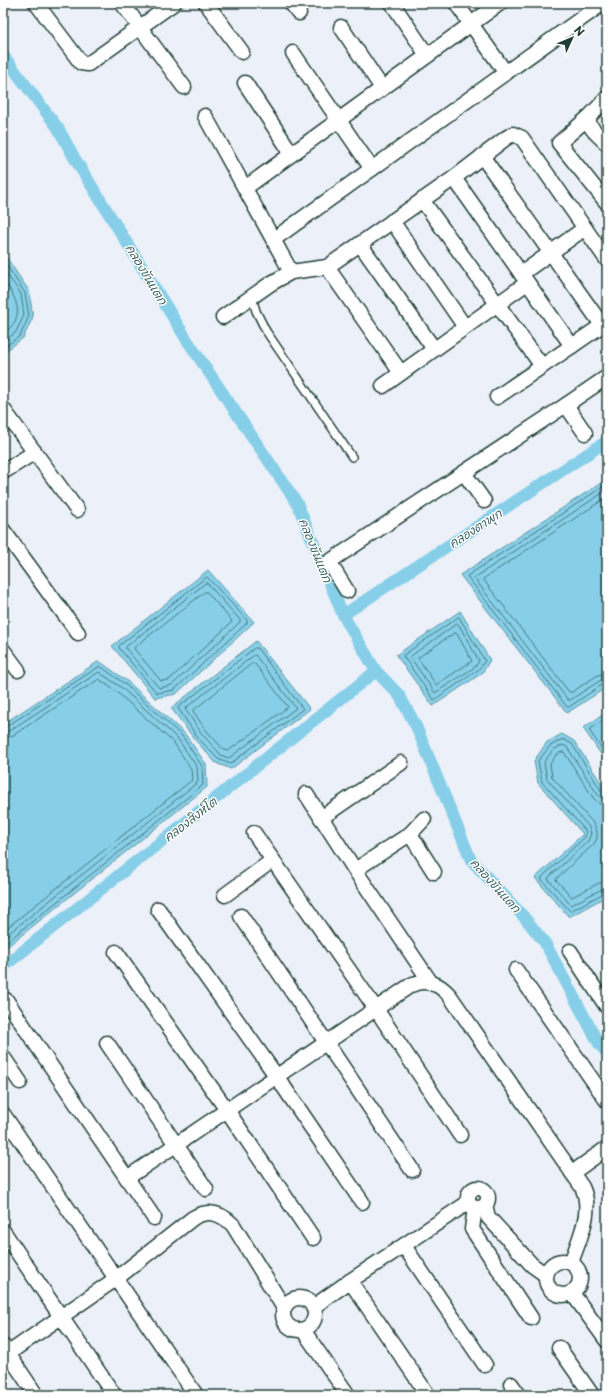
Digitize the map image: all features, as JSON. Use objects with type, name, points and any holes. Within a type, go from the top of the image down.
[{"type":"street","points":[[36,3],[81,63],[88,64],[174,3]]},
{"type":"street","points":[[122,3],[184,87]]},
{"type":"street","points":[[206,3],[242,52]]},
{"type":"street","points":[[392,3],[427,55]]},
{"type":"street","points":[[456,3],[506,73]]},
{"type":"street","points":[[245,188],[500,3]]},
{"type":"street","points":[[274,239],[603,3]]},
{"type":"street","points":[[341,27],[382,88]]},
{"type":"street","points":[[293,53],[372,169]]},
{"type":"street","points":[[245,83],[292,154]]},
{"type":"street","points":[[607,98],[589,117],[559,143],[607,203]]},
{"type":"street","points":[[205,116],[291,272]]},
{"type":"street","points":[[589,117],[588,120],[590,126],[607,144]]},
{"type":"street","points":[[223,318],[270,284],[291,272],[328,266],[454,178],[513,134],[522,138],[607,260]]},
{"type":"street","points":[[482,156],[550,253],[605,324],[497,397]]},
{"type":"street","points":[[454,178],[572,346]]},
{"type":"street","points":[[422,200],[542,366]]},
{"type":"street","points":[[392,221],[465,327]]},
{"type":"street","points":[[383,386],[497,304],[550,253],[585,228]]},
{"type":"street","points":[[360,244],[434,349]]},
{"type":"street","points":[[328,266],[401,373]]},
{"type":"street","points":[[347,591],[329,562],[607,377]]},
{"type":"street","points":[[566,405],[585,433]]},
{"type":"street","points":[[3,409],[77,510]]},
{"type":"street","points":[[3,472],[34,452]]},
{"type":"street","points":[[464,472],[484,501]]},
{"type":"street","points":[[3,530],[78,633]]},
{"type":"street","points":[[3,650],[18,670]]},
{"type":"street","points":[[321,818],[401,764]]},
{"type":"street","points":[[306,794],[355,870],[431,982],[442,988],[450,996],[572,1173],[585,1195],[587,1211],[586,1219],[571,1263]]},
{"type":"street","points":[[355,870],[410,834],[424,819]]},
{"type":"street","points":[[254,833],[376,1009],[460,1135]]},
{"type":"street","points":[[410,834],[434,872]]},
{"type":"street","points":[[225,895],[273,860]]},
{"type":"street","points":[[158,909],[277,1077],[362,1202]]},
{"type":"street","points":[[240,916],[412,1170]]},
{"type":"street","points":[[570,951],[607,1007]]},
{"type":"street","points":[[116,952],[227,1110],[313,1238]]},
{"type":"street","points":[[516,970],[607,1101]]},
{"type":"street","points":[[127,1178],[411,985],[421,982],[431,982]]},
{"type":"street","points":[[3,1002],[6,1000],[154,1218]]},
{"type":"street","points":[[107,1043],[206,1189]]},
{"type":"street","points":[[3,1057],[20,1082]]},
{"type":"street","points":[[3,1114],[196,1395]]},
{"type":"street","points":[[572,1173],[607,1148]]},
{"type":"street","points":[[476,1205],[532,1265],[546,1275]]},
{"type":"street","points":[[313,1307],[404,1246],[476,1205]]},
{"type":"street","points":[[476,1205],[472,1229],[531,1318]]},
{"type":"street","points":[[36,1395],[5,1352],[117,1278],[193,1218],[203,1213],[214,1213],[228,1220],[233,1226],[284,1308],[285,1323],[294,1330],[303,1330],[310,1326],[315,1317],[313,1307],[310,1302],[300,1298],[291,1300],[284,1308]]},
{"type":"street","points":[[3,1231],[114,1395]]},
{"type":"street","points":[[404,1246],[484,1365]]},
{"type":"street","points":[[560,1261],[571,1263],[578,1271],[580,1277],[577,1288],[572,1293],[561,1295],[555,1294],[550,1290],[547,1286],[546,1275],[551,1266],[560,1261]]},
{"type":"street","points":[[350,1281],[428,1395]]},
{"type":"street","points":[[572,1293],[607,1341]]},
{"type":"street","points":[[303,1330],[348,1395]]},
{"type":"street","points":[[559,1348],[592,1395]]},
{"type":"lane","points":[[252,298],[256,311],[266,331],[352,456]]},
{"type":"water","points":[[3,255],[6,257],[29,291],[33,317],[23,338],[3,353]]},
{"type":"water","points":[[607,479],[607,687],[567,713],[460,575]]},
{"type":"water","points":[[208,570],[254,622],[176,694],[155,698],[112,646]]},
{"type":"water","points":[[460,611],[490,660],[482,673],[433,706],[396,655]]},
{"type":"water","points":[[256,641],[310,709],[231,769],[216,763],[195,740],[171,708]]},
{"type":"water","points":[[99,661],[127,681],[185,734],[206,764],[207,787],[3,950],[3,724]]},
{"type":"water","points":[[607,712],[607,763],[583,728]]},
{"type":"water","points":[[562,734],[574,741],[607,792],[607,896],[569,917],[535,878],[583,834],[538,783],[534,761],[547,742]]},
{"type":"waterway","name":"คลองขันแตก","points":[[3,55],[58,128],[75,159],[187,340],[297,503],[343,615],[376,671],[399,695],[416,726],[471,860],[524,917],[545,943],[599,1044],[607,1053]]},
{"type":"waterway","name":"คลองตาพุก","points":[[343,615],[607,441]]},
{"type":"waterway","name":"คลองสิงห์โต","points":[[3,967],[376,671]]}]
